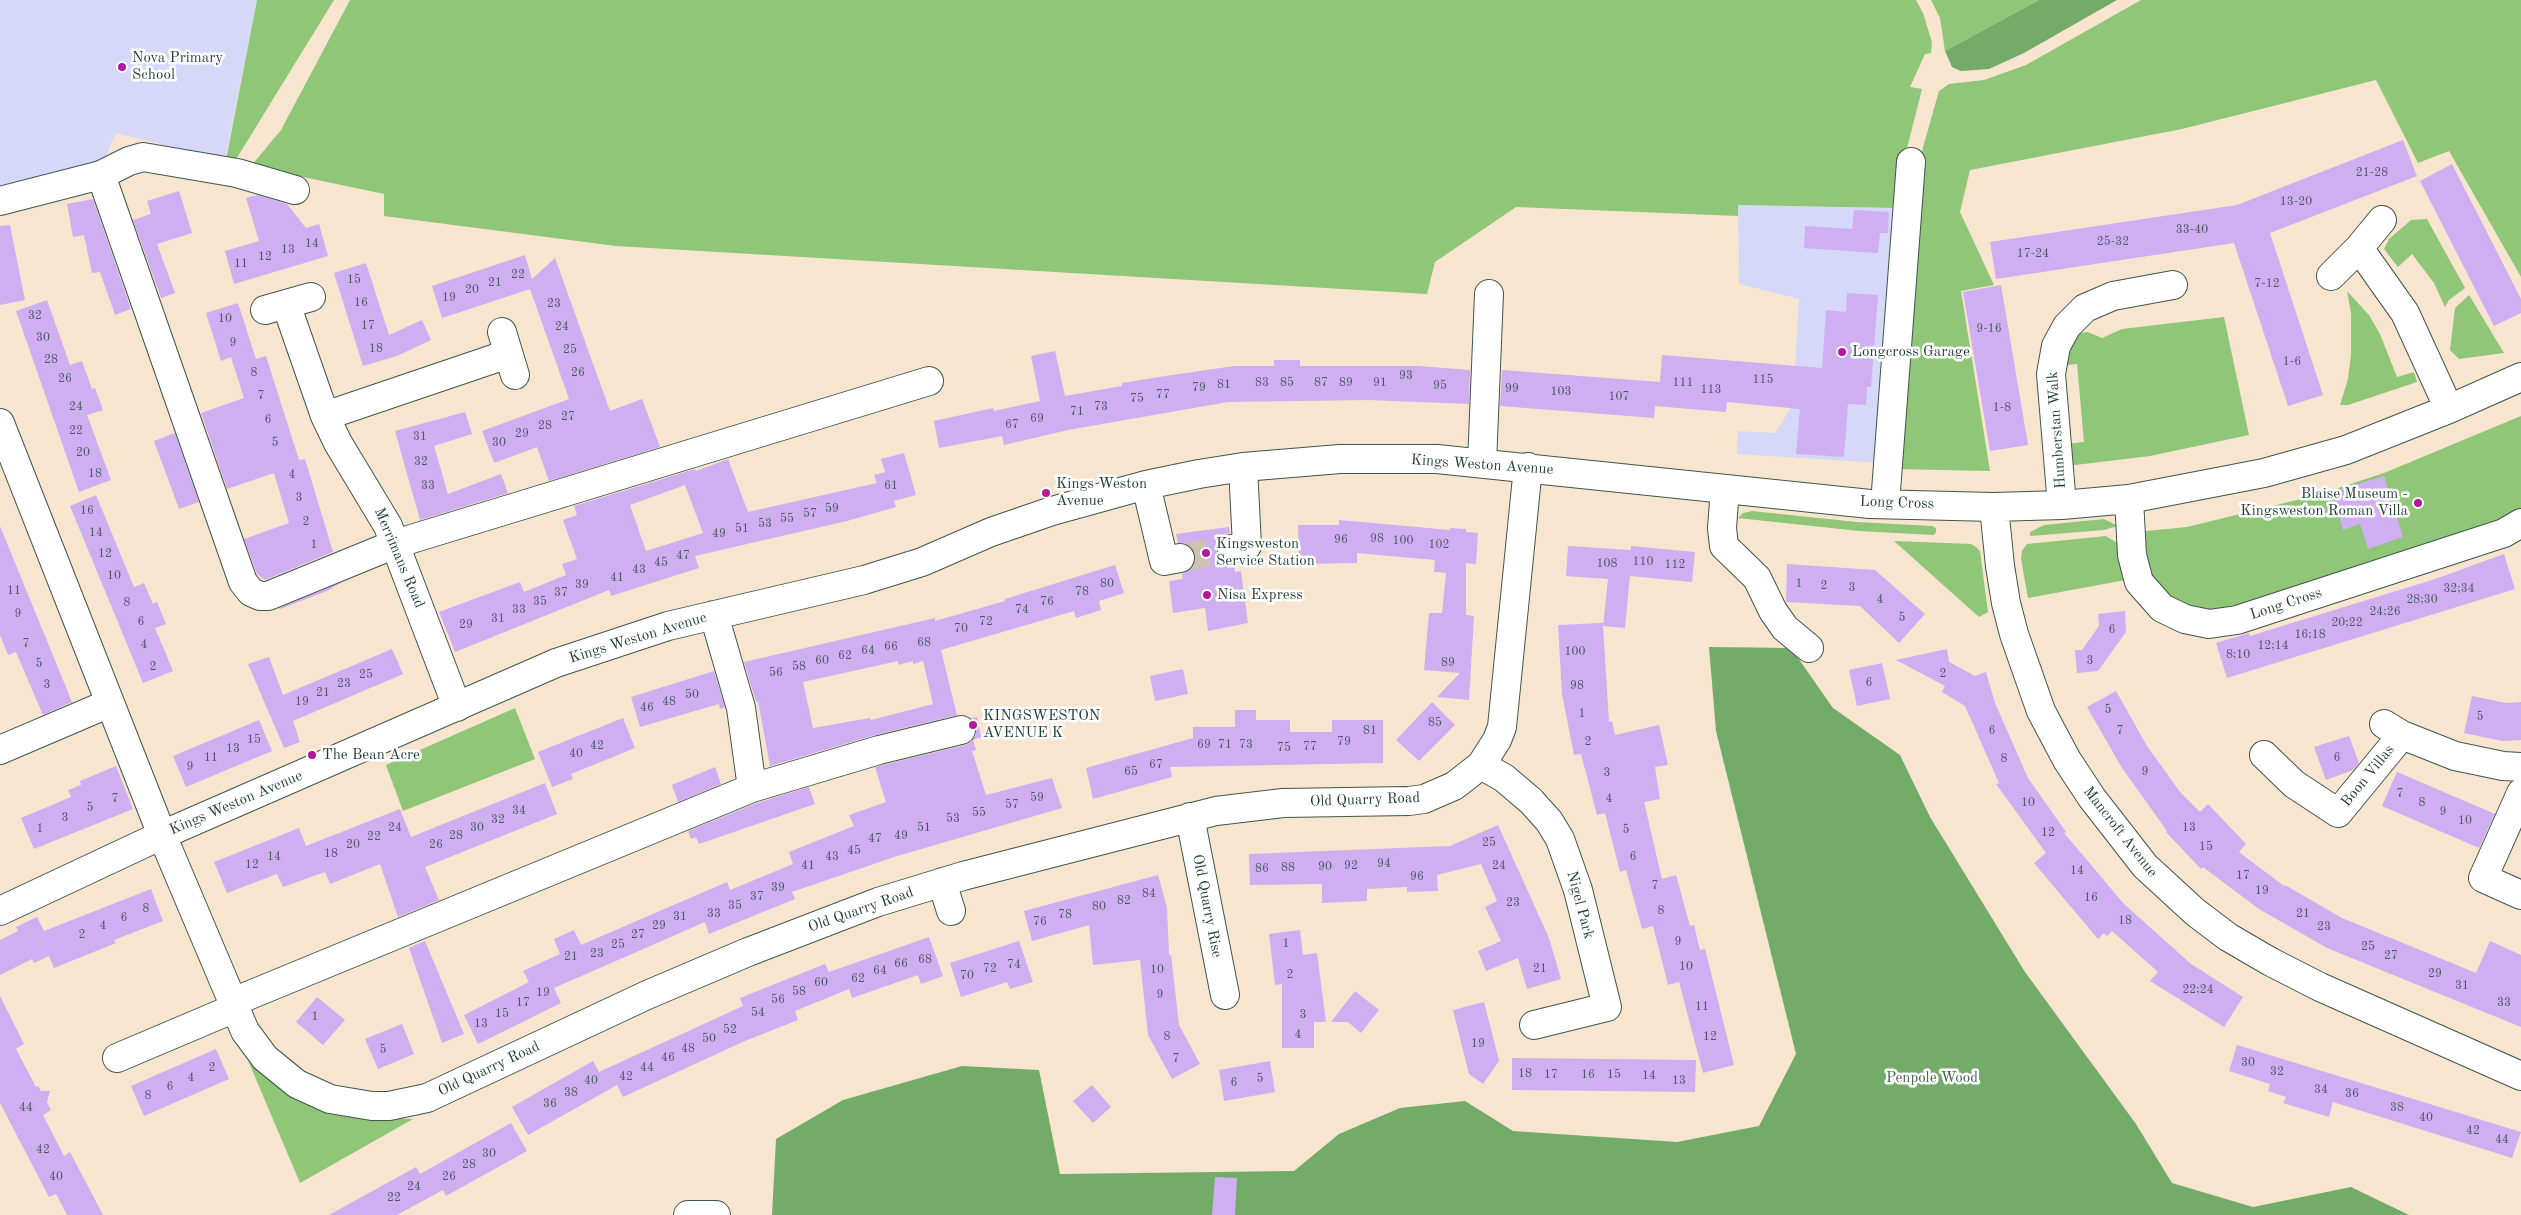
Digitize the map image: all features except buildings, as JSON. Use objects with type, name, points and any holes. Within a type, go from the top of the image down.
[{"type":"street","points":[[0,201],[101,175],[129,161],[150,157],[237,173],[295,190]]},
{"type":"street","points":[[1885,504],[1911,162]]},
{"type":"street","points":[[101,175],[247,589],[254,595],[268,596],[395,544],[929,380]]},
{"type":"street","points":[[2331,276],[2359,248],[2382,220]]},
{"type":"street","points":[[2359,248],[2405,313],[2449,409]]},
{"type":"street","name":"Humberstan Walk","points":[[2062,505],[2051,374],[2056,346],[2067,326],[2085,308],[2113,296],[2173,286]]},
{"type":"street","points":[[1482,463],[1489,294]]},
{"type":"street","name":"Merrimans Road","points":[[287,304],[325,416],[338,443],[382,512],[457,707]]},
{"type":"street","points":[[325,416],[508,353]]},
{"type":"street","name":"Long Cross","points":[[1725,489],[1885,504],[1994,507],[2062,505],[2129,499],[2264,473],[2346,450],[2520,381]]},
{"type":"street","points":[[0,422],[162,835]]},
{"type":"street","name":"Kings Weston Avenue","points":[[0,910],[162,835],[556,663],[668,626],[864,580],[922,562],[991,532],[1052,511],[1146,485],[1243,467],[1340,459],[1437,458],[1725,489]]},
{"type":"street","points":[[1232,549],[1247,546],[1243,467]]},
{"type":"street","name":"Old Quarry Road","points":[[162,835],[252,1043],[266,1058],[297,1084],[330,1099],[354,1104],[389,1106],[409,1103],[427,1098],[647,995],[740,956],[878,902],[942,882],[1190,817],[1247,806],[1283,803],[1409,801],[1424,799],[1454,786],[1481,765],[1497,740],[1505,713],[1528,467]]},
{"type":"street","points":[[1146,485],[1164,561],[1180,558]]},
{"type":"street","points":[[1725,489],[1722,528],[1724,546],[1758,578],[1773,611],[1785,628],[1809,648]]},
{"type":"street","name":"Long Cross","points":[[2129,499],[2132,554],[2139,582],[2162,608],[2185,618],[2209,624],[2237,620],[2504,533],[2521,523]]},
{"type":"street","name":"Mancroft Avenue","points":[[1994,507],[2006,603],[2014,634],[2041,711],[2067,760],[2087,791],[2145,866],[2195,912],[2228,937],[2271,962],[2320,987],[2521,1076]]},
{"type":"street","points":[[714,615],[741,708],[752,788]]},
{"type":"street","points":[[0,750],[110,703]]},
{"type":"street","points":[[117,1058],[234,1005],[752,788],[878,750],[961,730]]},
{"type":"street","name":"Boon Villas","points":[[2264,755],[2294,784],[2338,813],[2393,730],[2455,756],[2495,765],[2521,767]]},
{"type":"street","name":"Nigel Park","points":[[1481,765],[1504,778],[1531,801],[1549,821],[1560,839],[1578,890],[1607,1007],[1534,1025]]},
{"type":"street","points":[[2521,793],[2483,878],[2521,895]]},
{"type":"street","name":"Old Quarry Rise","points":[[1190,817],[1225,995]]},
{"type":"street","points":[[942,882],[951,911]]},
{"type":"street","points":[[688,1215],[716,1215]]},
{"type":"shaded area","name":"Nova Primary School","points":[[0,0],[257,0],[225,160],[116,133],[103,163],[0,188]]},
{"type":"shaded area","name":"Longcross Garage","points":[[1738,205],[1896,208],[1882,463],[1737,454],[1738,431],[1775,433],[1793,405],[1799,299],[1739,284]]},
{"type":"green space","points":[[257,0],[334,0],[235,161],[226,160]]},
{"type":"green space","points":[[350,0],[1916,0],[1923,13],[1932,42],[1931,53],[1925,54],[1910,87],[1922,89],[1907,148],[1896,208],[1738,205],[1738,216],[1516,207],[1435,262],[1427,294],[616,246],[384,216],[384,194],[251,166],[281,130]]},
{"type":"green space","points":[[1931,0],[2039,0],[1945,51],[1940,18]]},
{"type":"green space","points":[[2039,0],[2117,0],[2024,53],[1989,69],[1961,71],[1952,67],[1945,51]]},
{"type":"green space","points":[[2141,0],[2521,0],[2521,277],[2449,151],[2418,163],[2376,80],[2182,129],[1970,170],[1960,212],[1994,285],[1961,291],[1990,471],[1895,469],[1918,165],[1939,91],[1949,84],[1984,80],[2026,65]]},
{"type":"green space","points":[[2427,219],[2465,288],[2449,300],[2445,307],[2434,283],[2412,254],[2398,267],[2384,249],[2389,239],[2411,220]]},
{"type":"green space","points":[[2347,291],[2369,315],[2380,334],[2397,377],[2414,372],[2417,382],[2348,405],[2340,405],[2348,379],[2351,354],[2351,313]]},
{"type":"green space","points":[[2469,295],[2504,353],[2459,359],[2450,350],[2455,308]]},
{"type":"green space","points":[[2224,317],[2249,435],[2150,456],[2067,466],[2066,444],[2084,442],[2077,364],[2059,366],[2075,334],[2088,332],[2102,338],[2122,329]]},
{"type":"green space","points":[[2521,416],[2521,514],[2225,614],[2182,610],[2149,581],[2136,532],[2187,527],[2317,495],[2384,473]]},
{"type":"green space","points":[[1752,511],[1857,522],[1932,526],[1936,528],[1936,532],[1934,535],[1859,531],[1738,518],[1743,513]]},
{"type":"green space","points":[[2104,519],[2118,526],[2104,530],[2030,536],[2030,532],[2044,525]]},
{"type":"green space","points":[[2106,536],[2122,546],[2131,579],[2028,598],[2021,559],[2022,551],[2027,544]]},
{"type":"green space","points":[[1894,541],[1971,544],[1976,547],[1980,551],[1988,612],[1979,617]]},
{"type":"green space","name":"Penpole Wood","points":[[1709,647],[1791,648],[1833,708],[1900,755],[1930,817],[2025,972],[2136,1124],[2172,1183],[2253,1207],[2351,1187],[2409,1215],[772,1215],[776,1139],[843,1100],[962,1066],[1039,1070],[1060,1174],[1294,1171],[1339,1134],[1400,1108],[1465,1101],[1513,1131],[1677,1142],[1759,1126],[1796,1054],[1716,731]]},
{"type":"green space","points":[[515,708],[535,759],[403,811],[386,765]]},
{"type":"green space","points":[[247,1058],[270,1076],[367,1117],[413,1119],[300,1183]]},
{"type":"tunnel","points":[[1180,558],[1232,549]]},
{"type":"place","name":"Nova Primary School","points":[[122,67]]},
{"type":"place","name":"Longcross Garage","points":[[1842,352]]},
{"type":"place","name":"Kings Weston Avenue","points":[[1046,493]]},
{"type":"place","name":"Blaise Museum - Kingsweston Roman Villa","points":[[2418,503]]},
{"type":"place","name":"Kingsweston Service Station","points":[[1206,553]]},
{"type":"place","name":"Nisa Express","points":[[1207,595]]},
{"type":"place","name":"KINGSWESTON AVENUE K","points":[[973,725]]},
{"type":"place","name":"The Bean Acre","points":[[312,755]]}]
